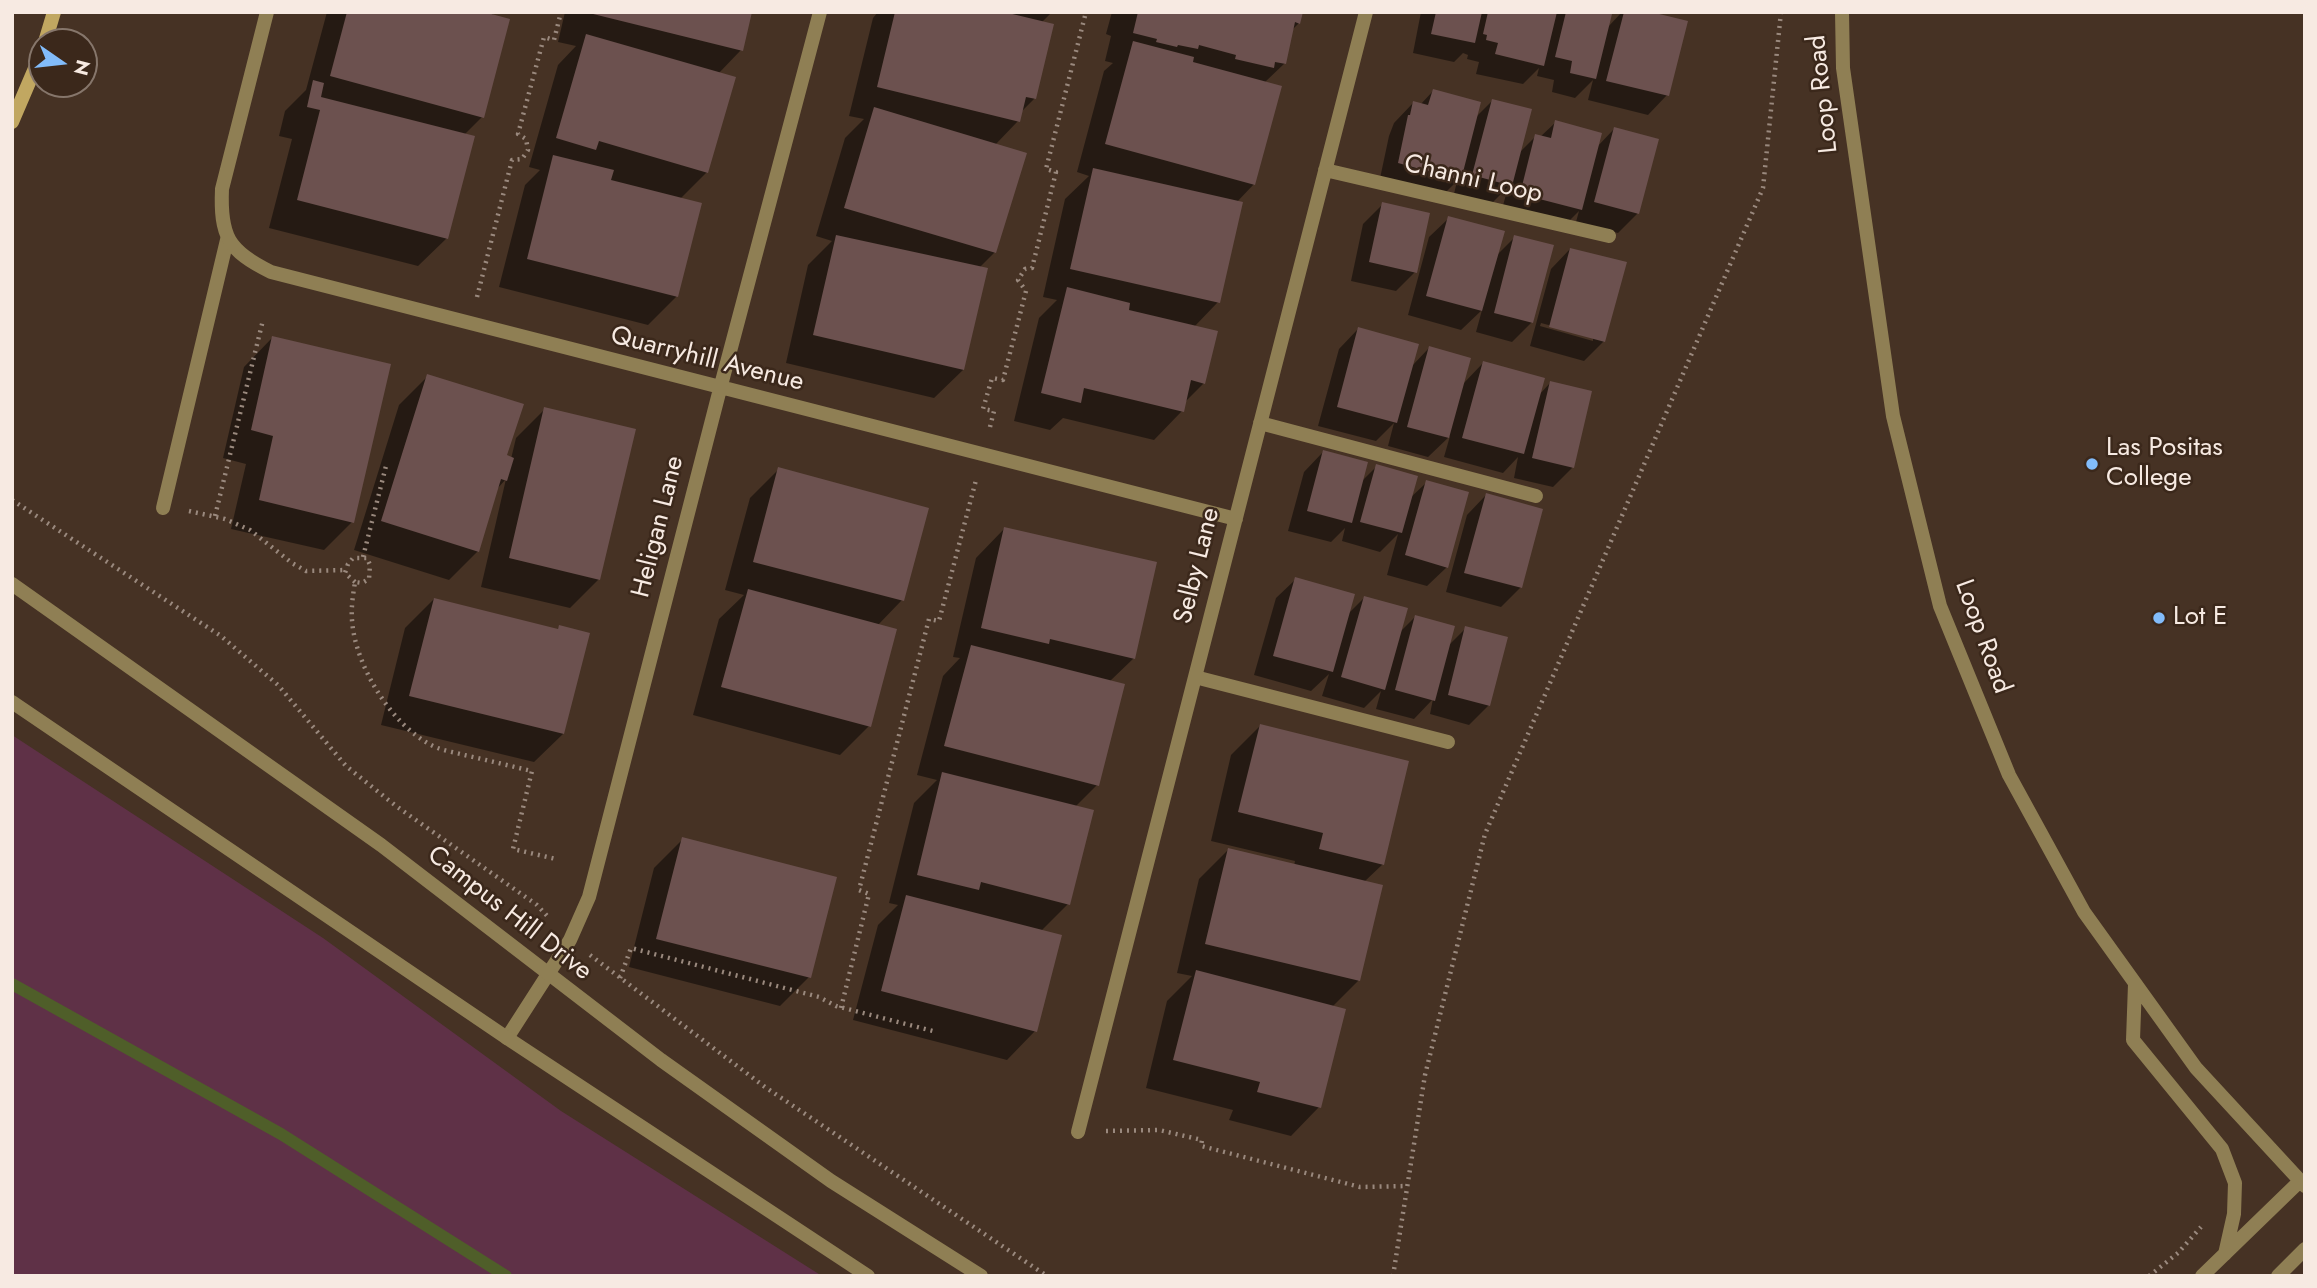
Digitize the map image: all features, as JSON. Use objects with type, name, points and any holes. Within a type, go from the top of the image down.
[{"type":"main road","points":[[12,122],[28,85]]},
{"type":"street","points":[[163,507],[227,240],[221,214],[222,188],[267,12]]},
{"type":"street","name":"Heligan Lane","points":[[508,1038],[570,940],[589,897],[820,12]]},
{"type":"street","name":"Selby Lane","points":[[1078,1132],[1366,12]]},
{"type":"street","name":"Loop Road","points":[[1842,12],[1843,68],[1893,416],[1940,606],[2009,775],[2084,912],[2196,1069],[2302,1183]]},
{"type":"street","name":"Channi Loop","points":[[1325,170],[1609,236]]},
{"type":"street","name":"Quarryhill Avenue","points":[[227,240],[247,261],[271,272],[469,325],[1236,519]]},
{"type":"street","points":[[1260,423],[1536,496]]},
{"type":"street","name":"Campus Hill Drive","points":[[12,584],[381,845],[549,976],[831,1181],[981,1276]]},
{"type":"street","points":[[1195,677],[1448,742]]},
{"type":"street","points":[[12,702],[508,1038],[868,1276]]},
{"type":"street","points":[[2135,984],[2133,1040],[2222,1149],[2235,1183],[2234,1214],[2225,1254]]},
{"type":"street","points":[[2202,1276],[2302,1183]]},
{"type":"street","points":[[2278,1276],[2305,1249]]},
{"type":"path","points":[[469,325],[512,160],[522,159],[528,150],[526,139],[518,134],[544,37],[554,40],[561,12]]},
{"type":"path","points":[[841,1008],[869,894],[859,890],[929,619],[939,621],[983,455],[994,411],[983,409],[992,378],[1003,380],[1026,291],[1018,280],[1025,269],[1032,268],[1056,172],[1046,169],[1086,12]]},
{"type":"path","points":[[1393,1276],[1425,1075],[1485,834],[1763,188],[1781,12]]},
{"type":"path","points":[[215,516],[262,320]]},
{"type":"path","points":[[363,557],[386,466]]},
{"type":"path","points":[[12,500],[221,636],[278,685],[346,766],[396,806],[537,905]]},
{"type":"path","points":[[163,507],[215,516],[250,530],[306,571],[346,570]]},
{"type":"path","points":[[363,557],[367,558],[370,565],[369,579],[362,583],[355,582],[345,573],[353,558],[363,557]]},
{"type":"path","points":[[355,582],[352,621],[358,649],[390,711],[414,736],[436,748],[532,771],[513,849],[556,859]]},
{"type":"path","points":[[937,1032],[841,1008],[819,997],[631,948],[620,978],[765,1087],[1047,1276]]},
{"type":"path","points":[[1078,1132],[1159,1130],[1202,1140],[1201,1146],[1360,1187],[1407,1186]]},
{"type":"path","points":[[2149,1276],[2201,1230],[2203,1219]]},
{"type":"shaded area","points":[[12,735],[323,938],[561,1111],[822,1276],[12,1276]]},
{"type":"building","points":[[347,12],[484,12],[510,19],[484,118],[330,76]]},
{"type":"building","points":[[585,12],[752,12],[743,51]]},
{"type":"building","points":[[895,12],[1004,12],[1054,24],[1036,99],[1026,97],[1020,122],[877,87]]},
{"type":"building","points":[[1138,12],[1303,12],[1300,24],[1295,22],[1286,64],[1275,62],[1274,68],[1235,59],[1236,55],[1199,45],[1198,49],[1177,47],[1133,33]]},
{"type":"building","points":[[1436,12],[1482,12],[1475,43],[1431,34]]},
{"type":"building","points":[[1488,12],[1557,12],[1544,66],[1495,54],[1498,43],[1486,40],[1487,35],[1483,34]]},
{"type":"building","points":[[1566,12],[1612,14],[1596,79],[1570,73],[1572,61],[1555,57]]},
{"type":"building","points":[[1624,12],[1651,12],[1688,21],[1669,96],[1606,81]]},
{"type":"building","points":[[586,34],[736,77],[708,173],[599,141],[596,150],[556,138]]},
{"type":"building","points":[[1133,41],[1194,57],[1193,62],[1282,86],[1255,185],[1105,144]]},
{"type":"building","points":[[313,80],[324,83],[321,97],[475,136],[448,239],[297,200],[320,110],[307,107]]},
{"type":"building","points":[[1433,89],[1481,102],[1461,180],[1398,163],[1413,101],[1428,105]]},
{"type":"building","points":[[1492,99],[1532,109],[1512,186],[1472,175]]},
{"type":"building","points":[[874,107],[1027,153],[996,253],[844,208]]},
{"type":"building","points":[[1555,120],[1602,133],[1582,210],[1520,194],[1535,134],[1551,138]]},
{"type":"building","points":[[1614,127],[1659,139],[1639,214],[1594,202]]},
{"type":"building","points":[[553,155],[614,170],[611,180],[702,203],[678,297],[527,259]]},
{"type":"building","points":[[1093,168],[1243,202],[1220,303],[1070,269]]},
{"type":"building","points":[[1382,202],[1430,213],[1417,273],[1369,262]]},
{"type":"building","points":[[1448,216],[1505,231],[1482,311],[1426,296]]},
{"type":"building","points":[[836,235],[988,268],[964,370],[813,335]]},
{"type":"building","points":[[1514,235],[1554,245],[1533,323],[1494,313]]},
{"type":"building","points":[[1570,248],[1627,262],[1605,342],[1549,327]]},
{"type":"building","points":[[1067,287],[1130,303],[1129,310],[1218,331],[1205,384],[1191,380],[1184,412],[1084,388],[1081,403],[1041,393]]},
{"type":"building","points":[[1358,327],[1419,344],[1397,423],[1337,407]]},
{"type":"building","points":[[272,336],[391,364],[354,523],[259,500],[273,436],[251,430]]},
{"type":"building","points":[[1429,346],[1471,358],[1449,438],[1407,427]]},
{"type":"building","points":[[1483,361],[1545,378],[1524,454],[1462,438]]},
{"type":"building","points":[[427,374],[524,404],[507,455],[514,458],[507,481],[501,479],[479,552],[381,521]]},
{"type":"building","points":[[1550,381],[1592,391],[1574,468],[1532,458]]},
{"type":"building","points":[[544,407],[636,429],[600,580],[509,558]]},
{"type":"building","points":[[1323,450],[1368,462],[1352,523],[1307,511]]},
{"type":"building","points":[[1376,464],[1418,476],[1402,533],[1360,522]]},
{"type":"building","points":[[778,467],[929,508],[904,601],[753,562]]},
{"type":"building","points":[[1426,480],[1469,492],[1448,568],[1405,555]]},
{"type":"building","points":[[1486,493],[1543,509],[1522,588],[1464,573]]},
{"type":"building","points":[[1004,527],[1157,562],[1135,659],[1050,639],[1049,644],[981,628]]},
{"type":"building","points":[[1295,577],[1355,594],[1333,672],[1273,656]]},
{"type":"building","points":[[748,589],[897,629],[871,727],[721,687]]},
{"type":"building","points":[[1364,596],[1408,608],[1385,690],[1341,677]]},
{"type":"building","points":[[434,598],[558,629],[559,625],[590,633],[564,734],[409,696]]},
{"type":"building","points":[[1415,615],[1455,626],[1435,701],[1395,690]]},
{"type":"building","points":[[1465,626],[1508,637],[1490,706],[1448,695]]},
{"type":"building","points":[[971,645],[1125,684],[1099,786],[944,746]]},
{"type":"building","points":[[1260,724],[1409,761],[1384,865],[1319,849],[1323,833],[1238,812]]},
{"type":"building","points":[[942,772],[1094,810],[1070,905],[981,882],[979,890],[917,875]]},
{"type":"building","points":[[682,837],[837,877],[811,978],[656,939]]},
{"type":"building","points":[[1228,848],[1383,885],[1360,981],[1205,944]]},
{"type":"building","points":[[906,895],[1062,935],[1037,1032],[881,991]]},
{"type":"building","points":[[1196,970],[1346,1009],[1321,1108],[1257,1092],[1260,1082],[1173,1060]]},
{"type":"waterway","points":[[12,984],[281,1134],[506,1276]]},
{"type":"place","name":"Las Positas College","points":[[2092,464]]},
{"type":"place","name":"Lot E","points":[[2159,618]]}]
